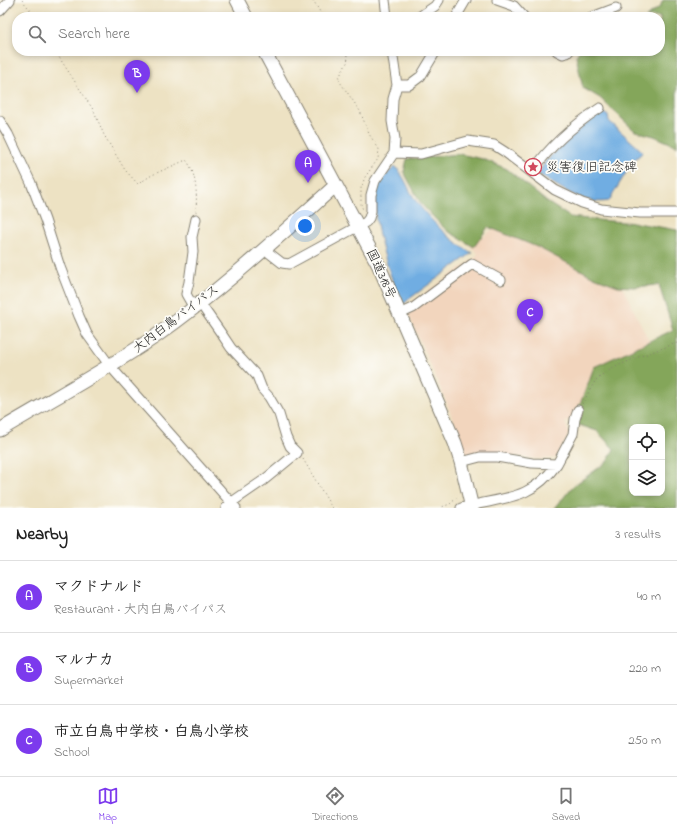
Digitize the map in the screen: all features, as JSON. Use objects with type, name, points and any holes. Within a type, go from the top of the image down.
[{"type":"highway","points":[[237,0],[243,12]]},
{"type":"highway","name":"国道318号","points":[[267,56],[335,186],[362,224],[379,266],[403,313],[455,443],[468,490],[468,507]]},
{"type":"highway","name":"大内白鳥バイパス","points":[[0,430],[110,366],[156,336],[197,305],[264,249],[335,186]]},
{"type":"street","points":[[0,11],[10,0]]},
{"type":"street","points":[[385,0],[386,12]]},
{"type":"street","points":[[426,12],[435,6],[439,0]]},
{"type":"street","points":[[459,12],[466,0]]},
{"type":"street","points":[[497,0],[514,6],[519,12]]},
{"type":"street","points":[[605,12],[616,8]]},
{"type":"street","points":[[264,249],[282,263],[289,264],[362,224],[369,218],[372,210],[371,195],[375,181],[394,153],[395,139],[392,122],[393,99],[398,85],[393,56]]},
{"type":"street","points":[[398,85],[409,85],[420,76],[433,56]]},
{"type":"street","points":[[532,172],[542,158],[558,141],[590,114],[600,108]]},
{"type":"street","points":[[0,121],[8,134],[31,183],[60,267],[87,334],[110,366],[231,506],[297,453],[290,446],[279,414],[269,397],[262,389],[257,376],[231,348],[223,336],[186,294],[193,252],[192,237],[196,219]]},
{"type":"street","points":[[394,153],[421,154],[455,143],[468,141],[494,145],[555,190],[582,203],[601,209],[640,213],[677,213]]},
{"type":"street","points":[[403,313],[472,264],[501,280]]},
{"type":"street","points":[[468,507],[513,498],[531,490],[548,476],[557,464],[573,434],[575,418],[578,410]]},
{"type":"street","points":[[461,462],[480,457],[497,457],[532,463],[557,464]]},
{"type":"path","points":[[22,0],[32,12]]},
{"type":"path","points":[[313,0],[320,12]]},
{"type":"path","points":[[58,56],[94,111],[104,135],[125,170],[138,184],[152,175],[186,160],[191,166],[197,201],[196,219]]},
{"type":"path","points":[[347,56],[348,61],[338,79],[360,111],[369,134],[379,149],[378,159],[365,177],[361,188],[362,224]]},
{"type":"path","points":[[578,410],[596,380],[606,372],[643,355],[677,343]]},
{"type":"path","points":[[297,453],[306,462],[332,508]]},
{"type":"path","points":[[439,508],[450,504],[468,490]]},
{"type":"shaded area","points":[[498,226],[616,274],[652,347],[590,384],[574,417],[565,422],[569,434],[556,458],[541,459],[482,453],[470,457],[466,455],[446,401],[405,307],[474,259],[478,254],[470,246]]},
{"type":"green space","points":[[663,0],[677,0],[677,146],[654,136],[635,131],[600,98],[583,88],[576,56],[665,56],[665,12],[653,12],[660,7]]},
{"type":"green space","points":[[459,154],[483,159],[507,169],[547,202],[570,217],[637,223],[677,230],[677,508],[555,508],[573,486],[607,462],[614,449],[597,431],[573,423],[594,367],[673,330],[659,285],[633,287],[618,286],[594,277],[537,247],[488,227],[474,247],[446,230],[421,204],[404,172],[407,159]]},
{"type":"water","points":[[603,111],[608,116],[609,121],[642,151],[642,153],[633,161],[609,201],[599,202],[590,201],[572,194],[538,174],[547,159],[550,159],[549,158],[583,126]]},
{"type":"water","points":[[395,167],[398,169],[416,201],[427,215],[441,230],[472,253],[409,299],[402,306],[392,281],[382,247],[375,213],[377,188],[387,174]]},
{"type":"place","name":"マルナカ","points":[[137,93]]},
{"type":"place","name":"災害復旧記念碑","points":[[533,167]]},
{"type":"place","name":"マクドナルド","points":[[308,183]]},
{"type":"place","name":"市立白鳥中学校・白鳥小学校","points":[[530,332]]}]
